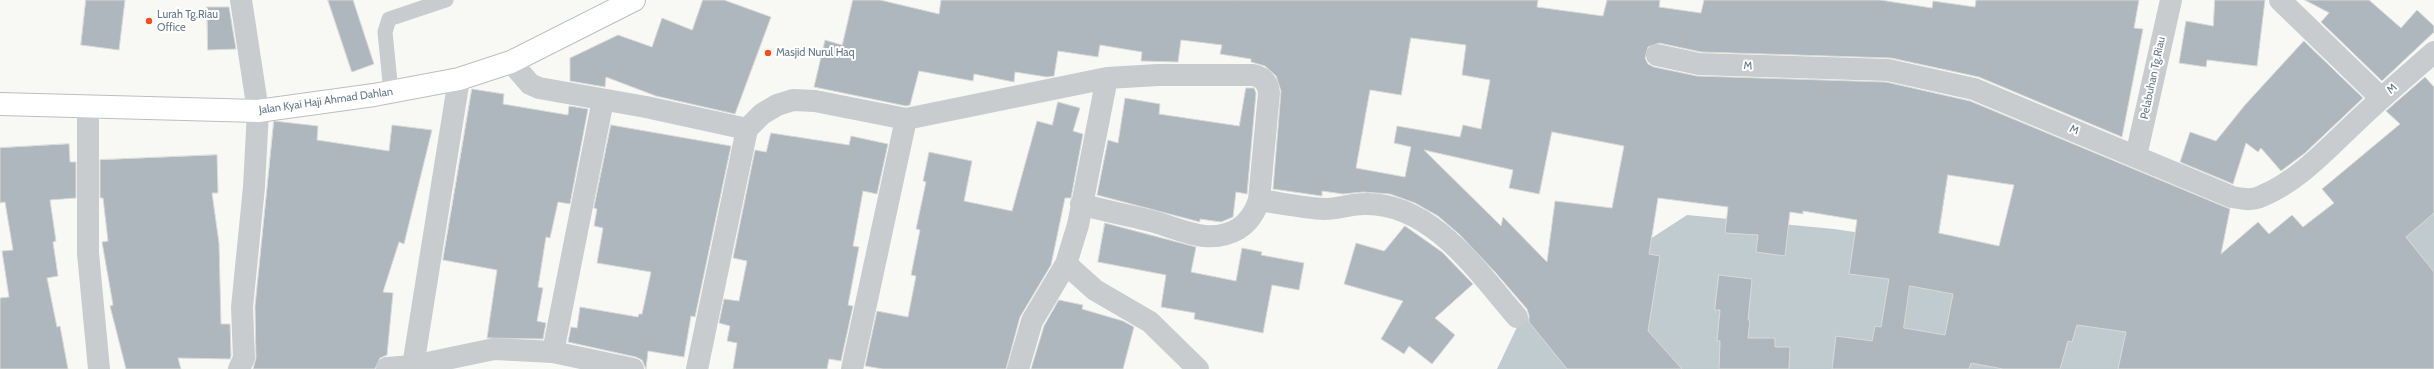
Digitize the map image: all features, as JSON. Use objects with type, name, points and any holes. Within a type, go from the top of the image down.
[{"type":"main road","name":"Jalan Kyai Haji Ahmad Dahlan","points":[[0,104],[88,108],[258,111],[391,92],[459,80],[511,62],[634,0]]},
{"type":"street","points":[[239,369],[244,358],[242,307],[254,187],[258,111],[242,0]]},
{"type":"street","name":"Pelabuhan Tg.Riau","points":[[2136,156],[2171,0]]},
{"type":"street","points":[[2280,0],[2380,98]]},
{"type":"street","name":"M","points":[[1658,55],[1698,64],[1888,70],[1942,80],[1974,89],[2232,197],[2248,200],[2260,197],[2281,187],[2307,168],[2380,98],[2434,52]]},
{"type":"street","points":[[511,62],[530,84],[539,88],[646,107],[747,129]]},
{"type":"street","points":[[697,369],[747,129],[762,114],[777,105],[793,100],[815,101],[906,120],[1107,78],[1158,75],[1260,77],[1268,85],[1269,93],[1259,200],[1256,210],[1246,224],[1226,235],[1214,237],[1192,235],[1148,220],[1081,204]]},
{"type":"street","points":[[1018,369],[1032,321],[1066,264],[1078,226],[1081,204],[1107,78]]},
{"type":"street","points":[[414,366],[459,80]]},
{"type":"street","points":[[553,352],[603,100]]},
{"type":"street","points":[[88,108],[88,253],[99,369]]},
{"type":"street","points":[[852,369],[906,120]]},
{"type":"street","points":[[1259,200],[1326,209],[1365,204],[1404,210],[1418,216],[1436,229],[1517,317]]},
{"type":"street","points":[[1066,264],[1095,290],[1150,322],[1198,369]]},
{"type":"street","points":[[387,368],[414,366],[494,349],[553,352],[633,369]]},
{"type":"lane","points":[[391,92],[385,32],[389,19],[446,0]]},
{"type":"shaded area","points":[[2434,166],[2434,369],[1497,369],[1518,325],[1687,215],[1834,229],[2175,279],[2260,267]]},
{"type":"building","points":[[86,0],[125,0],[119,50],[81,45]]},
{"type":"building","points":[[328,0],[353,0],[374,64],[352,72]]},
{"type":"building","points":[[703,0],[724,0],[771,17],[735,114],[656,96],[606,77],[605,87],[570,81],[570,58],[618,35],[652,47],[662,18],[692,30]]},
{"type":"building","points":[[853,0],[880,0],[939,14],[941,0],[1538,0],[1537,7],[1603,16],[1607,0],[1660,0],[1659,7],[1701,13],[1704,0],[1880,0],[1932,8],[1933,1],[1975,7],[1976,0],[2139,0],[2134,28],[2143,29],[2122,137],[1979,77],[1891,58],[1701,52],[1659,43],[1648,47],[1645,58],[1648,64],[1654,67],[1697,76],[1886,82],[1970,101],[2230,209],[2221,254],[2258,222],[2269,234],[2292,215],[2303,227],[2334,203],[2322,189],[2400,124],[2386,111],[2425,77],[2434,87],[2434,213],[2406,237],[2434,272],[2434,369],[2118,369],[2126,332],[2077,325],[2072,342],[2068,341],[2060,369],[2003,369],[1971,363],[1969,369],[1832,369],[1836,336],[1872,341],[1875,326],[1881,327],[1889,279],[1849,274],[1857,220],[1803,211],[1803,214],[1790,212],[1785,256],[1756,252],[1758,235],[1725,233],[1728,207],[1658,198],[1649,254],[1660,256],[1648,331],[1682,369],[1567,369],[1529,322],[1527,309],[1459,234],[1438,216],[1415,203],[1390,194],[1363,192],[1343,194],[1322,191],[1322,196],[1273,189],[1281,91],[1276,76],[1265,66],[1251,62],[1251,59],[1220,54],[1222,45],[1181,40],[1178,62],[1141,61],[1142,52],[1100,45],[1098,57],[1058,51],[1054,76],[1047,77],[1015,72],[1014,82],[974,74],[973,81],[919,71],[910,105],[906,106],[814,87],[825,40],[842,45]],"holes":[[[1411,38],[1466,45],[1462,75],[1490,80],[1481,129],[1463,125],[1460,137],[1397,126],[1394,143],[1411,147],[1405,177],[1356,168],[1370,90],[1401,95]],[[1552,132],[1624,146],[1612,208],[1555,201],[1547,262],[1503,217],[1501,226],[1424,150],[1513,170],[1509,188],[1539,194]],[[1948,175],[2014,185],[1999,246],[1939,233]],[[1910,286],[1953,294],[1945,335],[1904,328]]]},
{"type":"building","points":[[2215,0],[2265,0],[2257,66],[2207,60],[2206,67],[2179,63],[2186,21],[2213,26]]},
{"type":"building","points":[[2305,0],[2369,0],[2401,28],[2417,10],[2434,26],[2434,32],[2382,81],[2321,22],[2329,13]]},
{"type":"building","points":[[207,7],[229,7],[236,49],[208,50]]},
{"type":"building","points":[[2304,41],[2363,98],[2305,153],[2281,171],[2261,148],[2258,152],[2246,143],[2233,184],[2180,162],[2190,132],[2216,141],[2245,105]]},
{"type":"building","points":[[1246,88],[1254,88],[1256,93],[1247,194],[1236,192],[1233,217],[1221,222],[1200,219],[1200,222],[1097,195],[1108,140],[1118,143],[1125,98],[1160,104],[1159,114],[1239,126]]},
{"type":"building","points":[[472,89],[504,94],[503,104],[568,115],[569,106],[588,109],[570,204],[558,202],[550,238],[546,237],[538,287],[543,288],[537,321],[546,323],[543,339],[487,338],[497,270],[443,260]]},
{"type":"building","points":[[1058,102],[1080,108],[1073,131],[1083,134],[1071,198],[1065,198],[1051,265],[1020,317],[1006,369],[883,369],[865,366],[877,311],[908,317],[916,276],[911,275],[920,230],[916,229],[926,182],[923,181],[929,152],[972,161],[964,201],[1012,211],[1037,121],[1052,125]]},
{"type":"building","points":[[274,121],[318,126],[317,140],[389,151],[392,125],[432,130],[404,244],[399,242],[383,292],[393,293],[387,355],[380,358],[375,369],[253,369],[256,358],[255,307]]},
{"type":"building","points":[[611,125],[731,146],[695,317],[691,316],[684,357],[648,351],[646,369],[642,360],[636,357],[568,342],[571,327],[577,328],[580,307],[638,317],[639,314],[642,314],[651,272],[597,263],[603,228],[594,226],[597,209],[594,208]]},
{"type":"building","points":[[771,133],[849,145],[851,136],[888,144],[877,194],[863,191],[853,246],[859,247],[848,305],[853,306],[841,361],[829,359],[827,369],[733,369],[737,343],[727,341],[730,326],[719,323],[724,299],[739,301],[747,261],[733,258],[755,150],[766,152]]},
{"type":"building","points":[[69,144],[70,162],[76,162],[76,198],[50,200],[56,241],[53,242],[58,276],[47,278],[57,327],[60,326],[68,369],[0,369],[0,298],[9,297],[2,251],[13,250],[5,202],[0,203],[0,148]]},
{"type":"building","points":[[217,155],[218,193],[212,193],[219,243],[221,324],[230,324],[230,359],[178,358],[181,369],[126,369],[110,306],[113,305],[102,242],[108,241],[103,198],[100,198],[100,160]]},
{"type":"building","points":[[1105,223],[1196,247],[1191,272],[1236,281],[1242,248],[1262,252],[1261,255],[1304,263],[1299,290],[1272,285],[1263,333],[1194,319],[1195,313],[1161,307],[1166,275],[1098,262]]},
{"type":"building","points":[[1405,226],[1442,252],[1473,284],[1435,318],[1455,335],[1432,364],[1409,346],[1404,354],[1381,339],[1403,301],[1344,284],[1356,243],[1384,251]]},
{"type":"building","points":[[1719,275],[1752,279],[1748,320],[1750,320],[1748,338],[1775,338],[1775,347],[1790,347],[1789,369],[1719,369],[1720,341],[1717,341],[1720,310],[1715,310]]},
{"type":"building","points":[[1059,300],[1083,305],[1082,309],[1123,321],[1134,327],[1123,369],[1031,369],[1044,326]]},
{"type":"place","name":"Lurah Tg.Riau Office","points":[[149,21]]},
{"type":"place","name":"Masjid Nurul Haq","points":[[768,53]]}]
